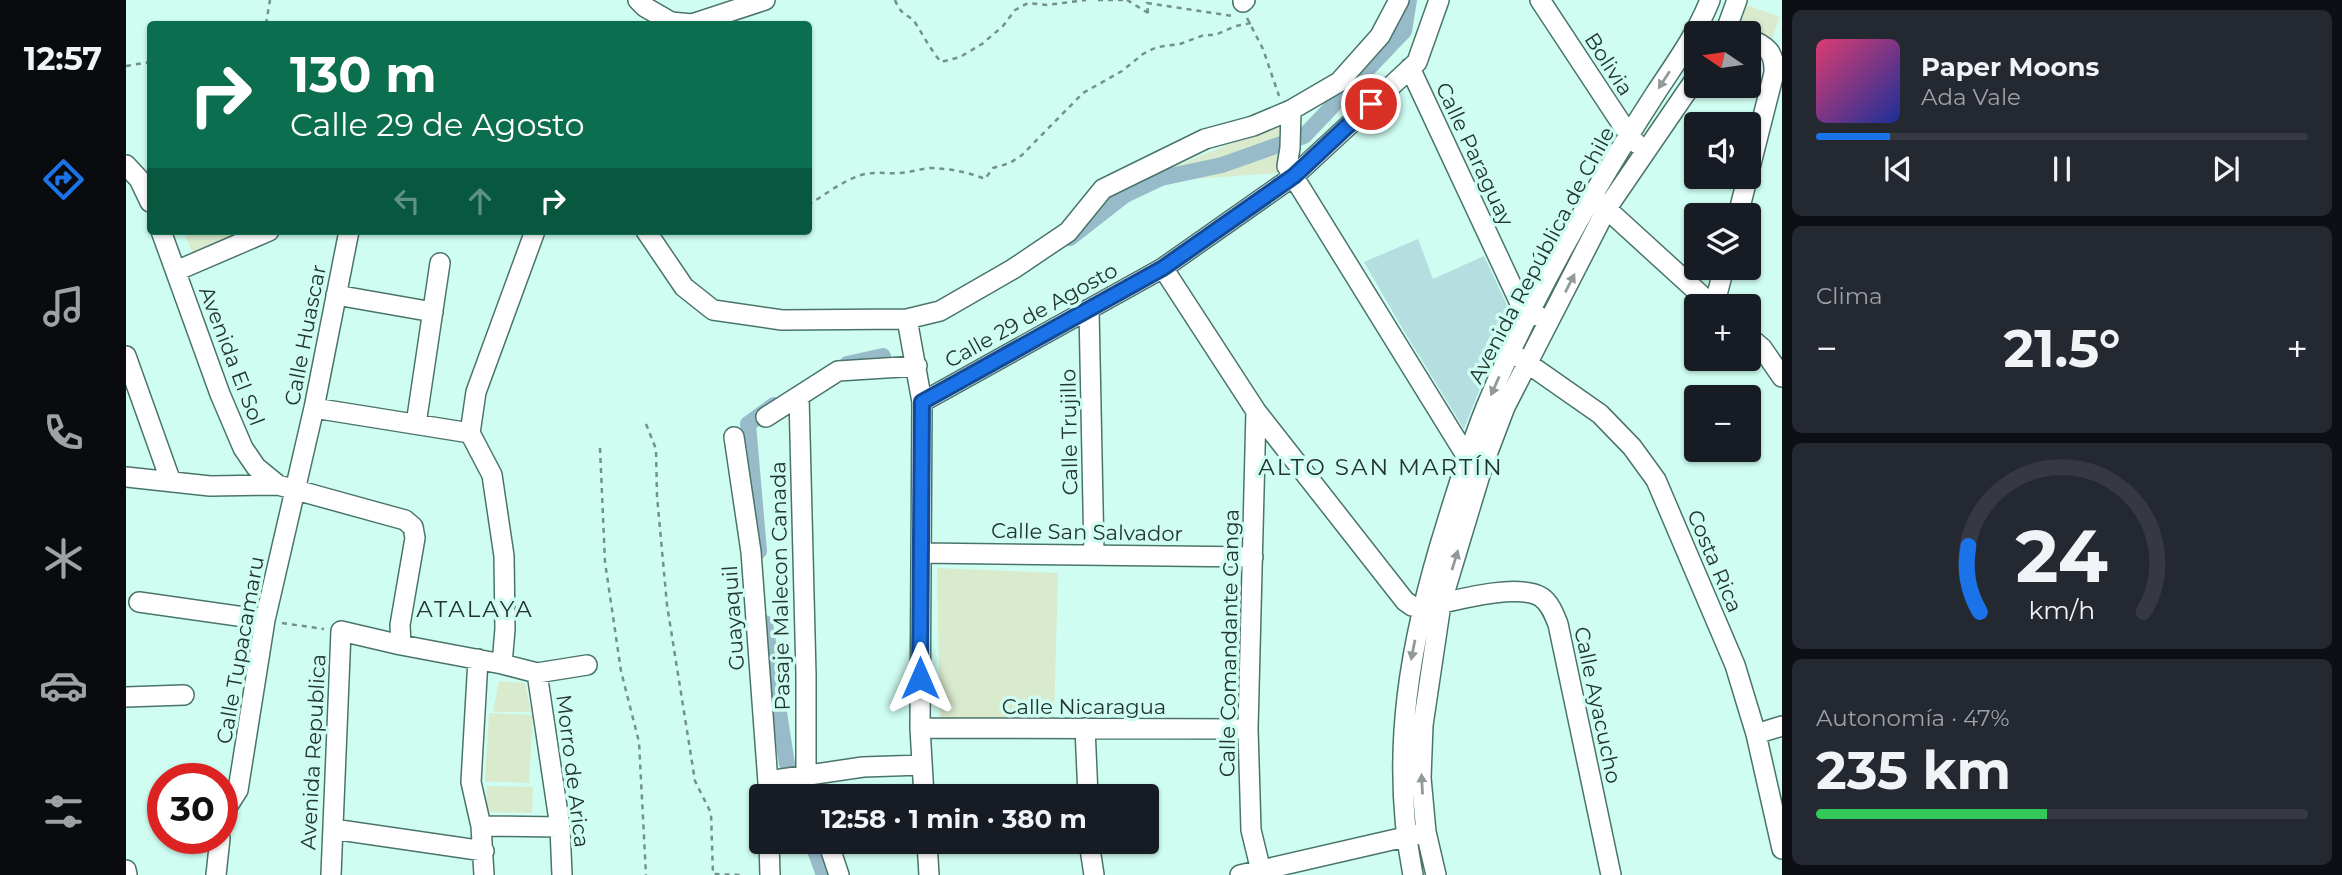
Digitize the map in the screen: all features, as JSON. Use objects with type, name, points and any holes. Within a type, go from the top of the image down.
[{"type":"street","points":[[638,0],[669,21]]},
{"type":"street","points":[[701,21],[765,0]]},
{"type":"street","points":[[649,235],[684,288],[713,310],[782,320],[907,319],[940,311],[1013,269],[1068,232],[1103,189],[1205,139],[1253,126],[1286,112],[1339,82],[1380,36],[1399,0]]},
{"type":"street","points":[[1410,68],[1416,62],[1439,0]]},
{"type":"street","name":"Bolivia","points":[[1540,0],[1629,135],[1645,150]]},
{"type":"street","name":"Avenida República de Chile","points":[[1701,21],[1710,0]]},
{"type":"street","points":[[1730,21],[1737,0]]},
{"type":"street","points":[[1741,203],[1774,73],[1772,54],[1761,45]]},
{"type":"street","name":"Avenida República de Chile","points":[[1436,875],[1426,832],[1421,778],[1423,725],[1441,604],[1475,461],[1550,322],[1629,135],[1684,50]]},
{"type":"street","name":"Calle 29 de Agosto","points":[[922,402],[1163,268],[1294,176],[1410,68]]},
{"type":"street","name":"Calle Paraguay","points":[[1410,68],[1519,301],[1531,312],[1550,322]]},
{"type":"street","name":"Avenida República de Chile","points":[[1413,875],[1406,838],[1402,775],[1403,725],[1421,608],[1475,461],[1511,352],[1531,312],[1600,202],[1645,150],[1684,95]]},
{"type":"street","points":[[1286,112],[1290,148],[1287,166],[1475,461]]},
{"type":"street","points":[[126,165],[139,179],[147,196]]},
{"type":"street","points":[[1600,202],[1701,294]]},
{"type":"street","name":"Avenida El Sol","points":[[162,235],[220,394],[243,448],[256,467],[286,487]]},
{"type":"street","points":[[176,271],[260,235]]},
{"type":"street","name":"Calle Huascar","points":[[286,487],[314,408],[347,235]]},
{"type":"street","points":[[502,664],[505,556],[492,475],[470,433],[476,392],[534,235]]},
{"type":"street","points":[[416,424],[440,262]]},
{"type":"street","points":[[1163,268],[1256,411],[1405,601],[1421,608]]},
{"type":"street","points":[[336,295],[433,312]]},
{"type":"street","name":"Calle Trujillo","points":[[1089,309],[1094,555]]},
{"type":"street","points":[[907,319],[922,402],[920,728],[923,784]]},
{"type":"street","points":[[1761,347],[1782,377]]},
{"type":"street","name":"Costa Rica","points":[[1511,352],[1600,414],[1632,447],[1656,480],[1735,665],[1756,734],[1782,849]]},
{"type":"street","points":[[126,356],[171,482]]},
{"type":"street","points":[[766,417],[838,371],[917,366]]},
{"type":"street","name":"Pasaje Malecon Canada","points":[[799,396],[806,774],[809,784]]},
{"type":"street","points":[[314,408],[470,433]]},
{"type":"street","name":"Calle Comandante Canga","points":[[1256,411],[1248,729],[1251,830],[1261,872]]},
{"type":"street","name":"Guayaquil","points":[[734,437],[751,552],[768,784]]},
{"type":"street","points":[[126,477],[210,486],[286,487],[400,518],[413,527],[415,538],[400,625],[401,645]]},
{"type":"street","name":"Calle Tupacamaru","points":[[238,790],[286,487]]},
{"type":"street","name":"Calle San Salvador","points":[[921,553],[1253,557]]},
{"type":"street","name":"Calle Ayacucho","points":[[1421,608],[1502,591],[1540,596],[1551,608],[1559,624],[1611,875]]},
{"type":"street","points":[[139,602],[265,620]]},
{"type":"street","points":[[341,631],[502,664],[537,674],[587,665]]},
{"type":"street","name":"Avenida Republica","points":[[331,875],[341,631]]},
{"type":"street","points":[[478,659],[471,782],[481,826],[484,875]]},
{"type":"street","name":"Morro de Arica","points":[[537,674],[559,827],[562,875]]},
{"type":"street","points":[[126,697],[184,695]]},
{"type":"street","points":[[1756,734],[1782,726]]},
{"type":"street","name":"Calle Nicaragua","points":[[920,728],[1248,729]]},
{"type":"street","points":[[1086,729],[1088,784]]},
{"type":"street","points":[[781,784],[806,774],[863,767],[922,765]]},
{"type":"street","points":[[481,826],[559,827]]},
{"type":"street","points":[[333,829],[439,846],[484,850]]},
{"type":"street","points":[[1240,875],[1426,832]]},
{"type":"street","points":[[216,875],[218,854]]},
{"type":"street","points":[[769,854],[770,875]]},
{"type":"street","points":[[832,854],[839,875]]},
{"type":"street","points":[[928,854],[929,875]]},
{"type":"street","points":[[1091,854],[1094,875]]},
{"type":"path","points":[[266,21],[270,0]]},
{"type":"path","points":[[895,0],[900,12],[915,21],[921,35],[941,62],[960,57],[982,44],[1003,26],[1015,10],[1028,3],[1047,5],[1086,0]]},
{"type":"path","points":[[1098,0],[1126,0],[1148,13],[1147,3],[1222,14],[1245,6],[1286,112]]},
{"type":"path","points":[[812,202],[843,183],[861,175],[878,172],[899,173],[932,168],[954,172],[964,170],[985,179],[993,168],[1010,163],[1022,155],[1083,93],[1122,72],[1143,54],[1157,47],[1180,44],[1251,23]]},
{"type":"path","points":[[126,65],[147,62]]},
{"type":"path","points":[[646,424],[656,449],[657,496],[667,605],[695,781],[711,813],[713,874],[743,875]]},
{"type":"path","points":[[600,448],[605,562],[621,671],[639,742],[646,875]]},
{"type":"path","points":[[265,620],[341,631]]},
{"type":"green space","points":[[1747,5],[1780,17],[1768,49],[1761,43],[1761,21],[1741,21]]},
{"type":"green space","points":[[1281,123],[1278,173],[1134,183]]},
{"type":"green space","points":[[186,235],[244,235],[193,255]]},
{"type":"green space","points":[[937,568],[1058,573],[1054,717],[940,725]]},
{"type":"green space","points":[[499,681],[525,683],[531,712],[493,712]]},
{"type":"green space","points":[[489,713],[533,715],[529,783],[485,781]]},
{"type":"green space","points":[[487,786],[533,787],[532,813],[486,812]]},
{"type":"building","points":[[1418,239],[1433,279],[1484,256],[1513,318],[1498,342],[1464,429],[1364,262]]},
{"type":"waterway","points":[[1070,238],[1125,195],[1161,178],[1222,165],[1304,136],[1404,31],[1409,0]]},
{"type":"waterway","points":[[847,364],[883,356]]},
{"type":"waterway","points":[[759,551],[748,424],[774,405]]},
{"type":"waterway","points":[[765,623],[787,764]]},
{"type":"waterway","points":[[816,854],[824,875]]},
{"type":"district","name":"ALTO SAN MARTÍN","points":[[1381,467]]},
{"type":"district","name":"ATALAYA","points":[[475,609]]},
{"type":"route","points":[[920,678],[922,402],[1163,268],[1294,176],[1371,104]]}]
